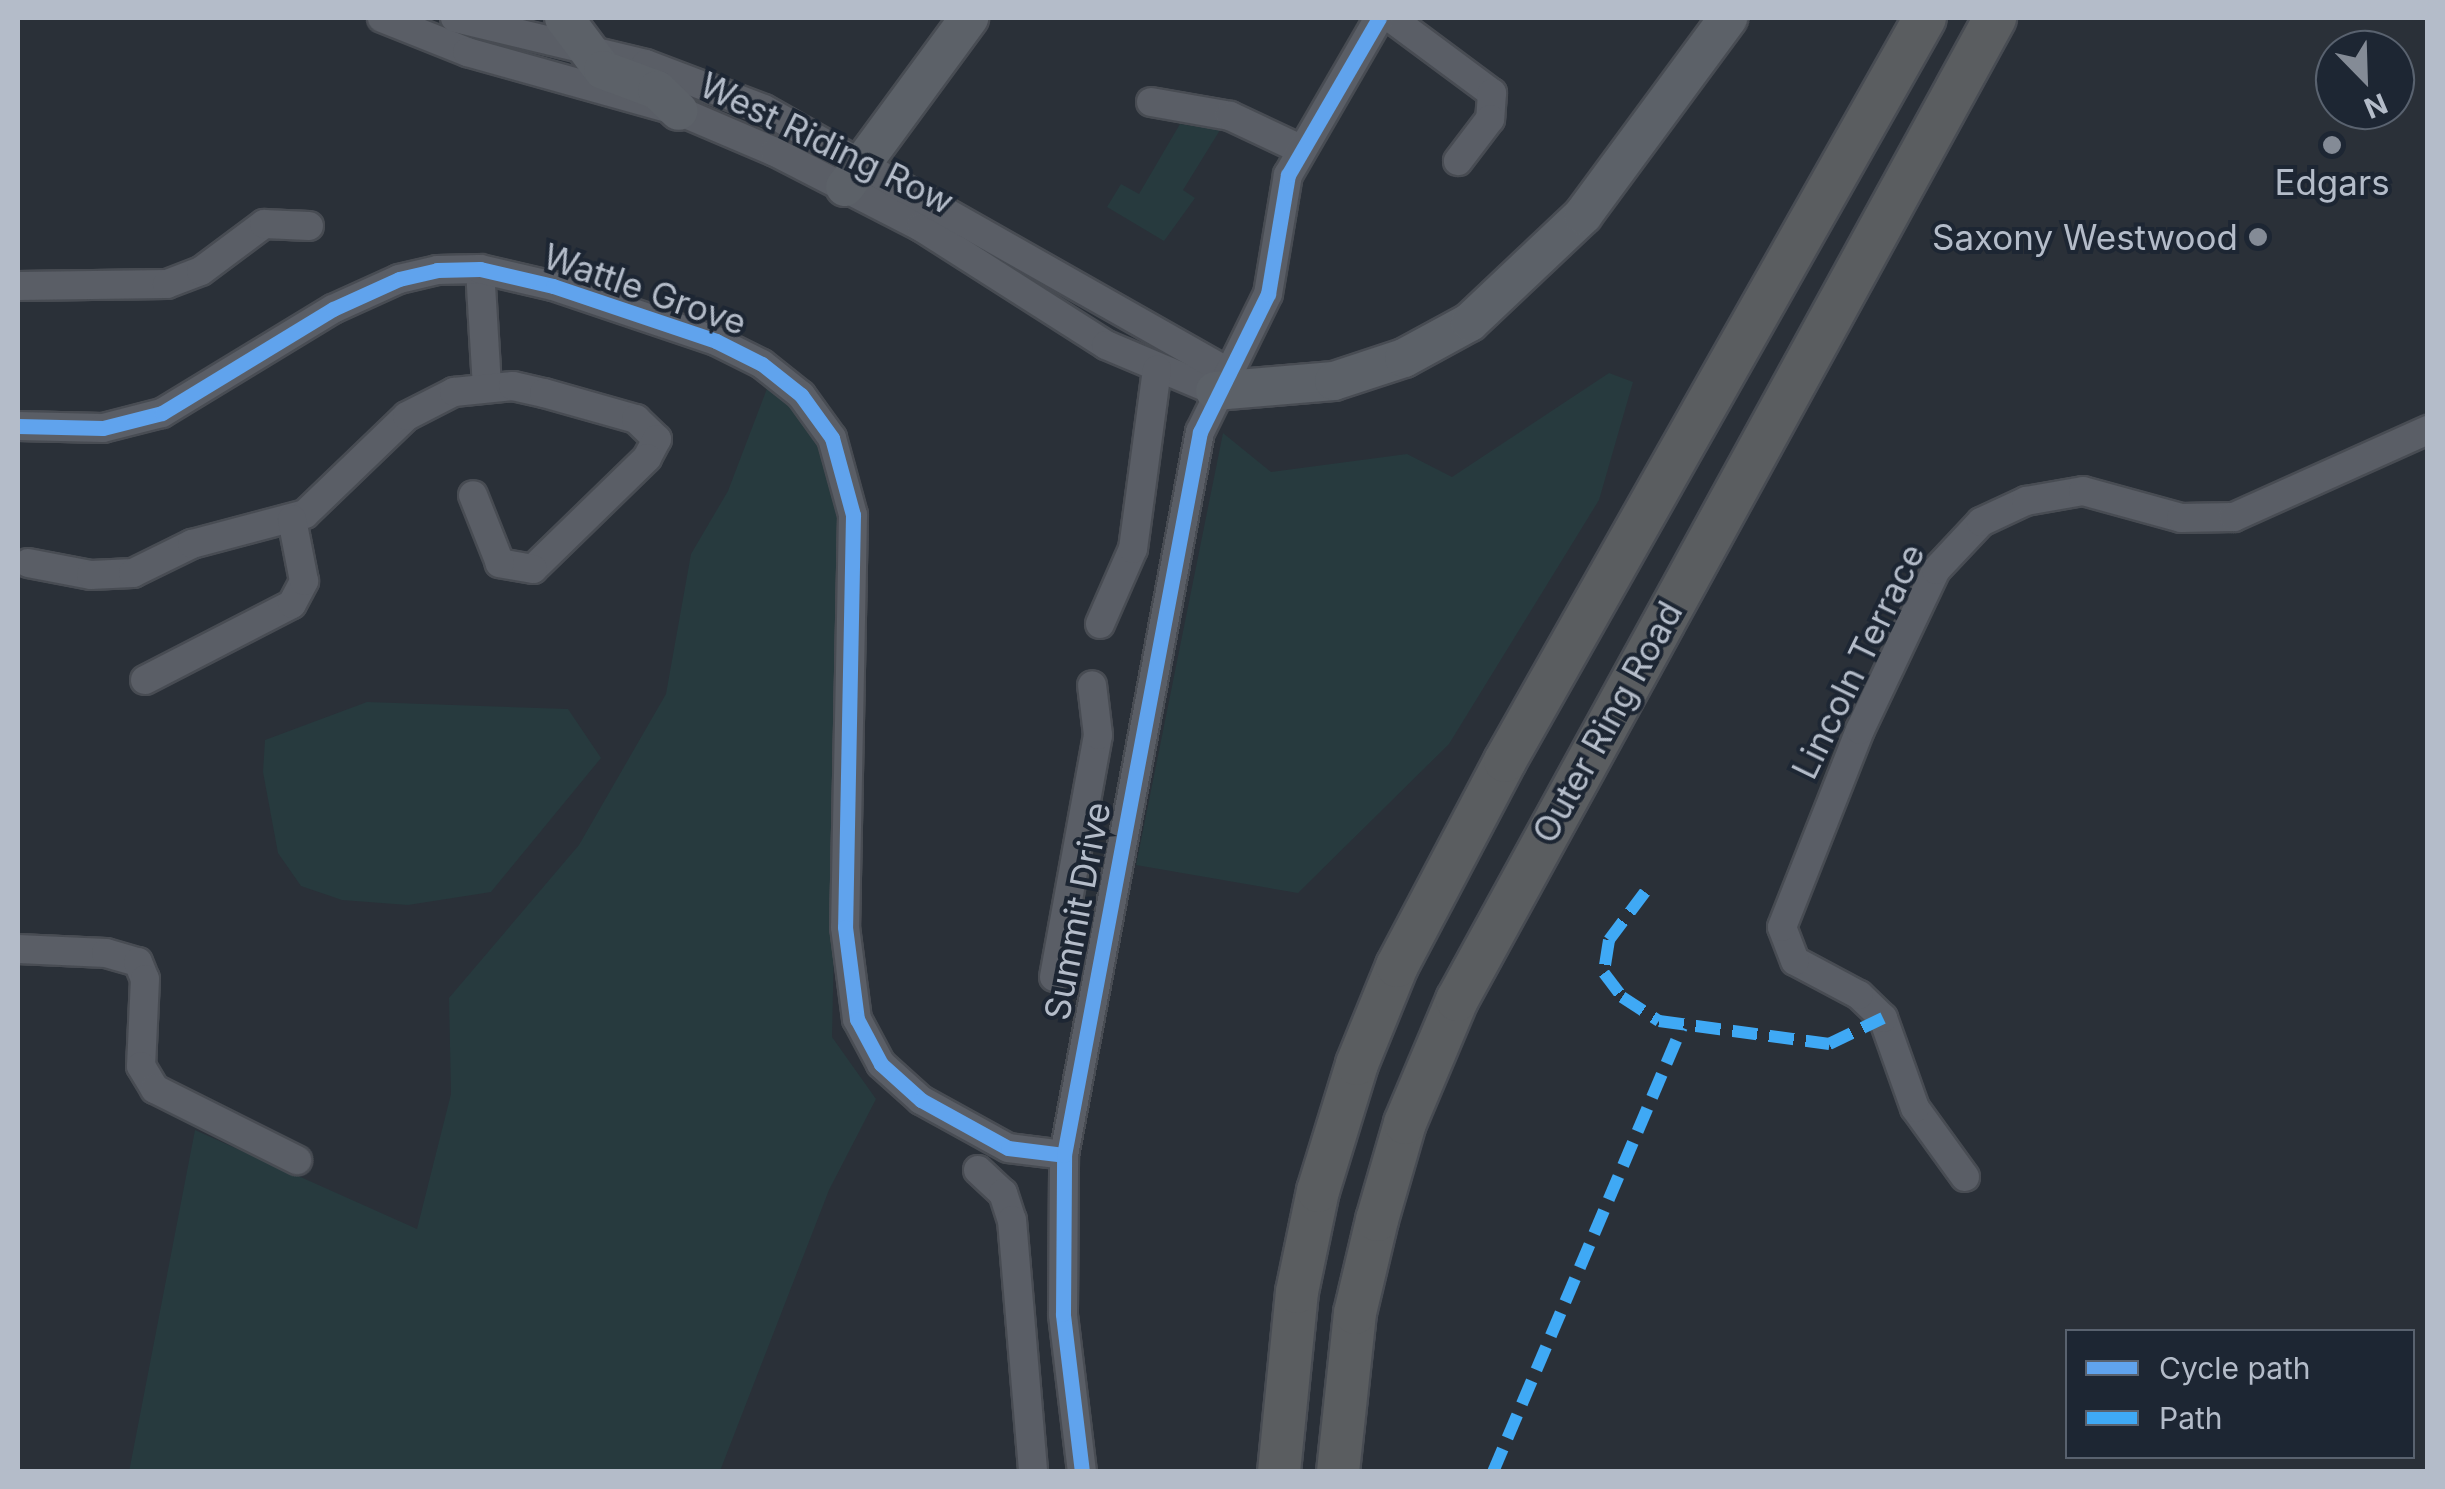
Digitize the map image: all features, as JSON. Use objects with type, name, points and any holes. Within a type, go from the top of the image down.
[{"type":"highway","name":"Outer Ring Road","points":[[1278,1472],[1297,1292],[1318,1191],[1357,1064],[1396,966],[1505,761],[1925,18]]},
{"type":"highway","name":"Outer Ring Road","points":[[1338,1472],[1355,1313],[1377,1220],[1405,1122],[1457,1000],[1995,18]]},
{"type":"main road","points":[[854,174],[969,18]]},
{"type":"main road","points":[[1229,384],[1288,388],[1378,368],[1470,322],[1583,215],[1728,18]]},
{"type":"main road","points":[[574,32],[603,70],[657,90],[679,111]]},
{"type":"street","name":"West Riding Row","points":[[382,18],[466,52],[679,111],[854,174],[956,216],[1229,384]]},
{"type":"street","name":"West Riding Row","points":[[455,18],[574,32],[746,102],[1054,314],[1157,370],[1229,384]]},
{"type":"street","name":"Summit Drive","points":[[1082,1472],[1061,1270],[1064,1154],[1126,807],[1200,432],[1229,384],[1268,294],[1278,209],[1300,149],[1379,18]]},
{"type":"street","points":[[1391,18],[1492,93],[1490,119],[1458,162]]},
{"type":"street","points":[[1151,102],[1230,116],[1300,149]]},
{"type":"street","points":[[942,240],[956,216]]},
{"type":"street","points":[[18,286],[168,284],[200,271],[264,224],[309,226]]},
{"type":"street","points":[[480,268],[488,386]]},
{"type":"street","name":"Wattle Grove","points":[[18,426],[77,430],[138,422],[378,287],[417,273],[480,268],[636,311],[728,346],[783,379],[818,414],[841,457],[854,532],[845,928],[858,1019],[881,1064],[921,1100],[1008,1148],[1064,1154]]},
{"type":"street","points":[[1100,624],[1132,548],[1157,370]]},
{"type":"street","points":[[28,563],[91,575],[133,573],[192,544],[292,519],[314,507],[407,416],[454,392],[488,386],[544,392],[636,420],[654,430],[656,448],[533,568],[500,563],[473,496]]},
{"type":"street","name":"Lincoln Terrace","points":[[1965,1177],[1915,1108],[1883,1018],[1859,996],[1795,960],[1782,926],[1860,730],[1936,570],[1980,522],[2046,496],[2111,494],[2181,518],[2234,517],[2428,430]]},
{"type":"street","points":[[145,680],[292,604],[304,581],[292,519]]},
{"type":"street","points":[[1054,977],[1089,801],[1098,734],[1092,686]]},
{"type":"street","points":[[1089,801],[1126,807]]},
{"type":"street","points":[[18,949],[106,953],[138,962],[145,979],[141,1066],[155,1090],[297,1160]]},
{"type":"street","points":[[978,1170],[1007,1203],[1033,1472]]},
{"type":"street","points":[[1016,1276],[1061,1270]]},
{"type":"green space","points":[[1180,124],[1220,130],[1183,190],[1195,198],[1164,241],[1107,207],[1121,184],[1139,194]]},
{"type":"green space","points":[[1609,373],[1633,382],[1599,500],[1449,744],[1298,893],[1136,865],[1223,433],[1271,472],[1407,454],[1452,477]]},
{"type":"green space","points":[[768,386],[805,413],[835,490],[842,577],[832,1037],[876,1099],[829,1190],[720,1471],[129,1472],[195,1130],[417,1229],[451,1094],[449,998],[579,845],[666,694],[691,554],[728,491]]},
{"type":"green space","points":[[367,702],[568,709],[601,758],[491,892],[408,905],[342,900],[301,886],[278,853],[263,772],[265,740]]},
{"type":"marked path","points":[[1645,892],[1609,940],[1604,973],[1622,997],[1659,1021],[1829,1044],[1883,1018]]},
{"type":"marked path","points":[[1493,1472],[1682,1027]]},
{"type":"cycle path","points":[[1082,1472],[1063,1314],[1064,1155],[1200,432],[1268,294],[1288,175],[1379,18]]},
{"type":"cycle path","points":[[18,426],[103,428],[162,413],[333,309],[399,279],[437,270],[480,269],[553,286],[716,341],[762,364],[801,395],[832,438],[853,515],[845,927],[857,1019],[881,1064],[921,1100],[1008,1148],[1064,1155]]},
{"type":"place","name":"Edgars","points":[[2332,145]]},
{"type":"place","name":"Saxony Westwood","points":[[2258,237]]}]
